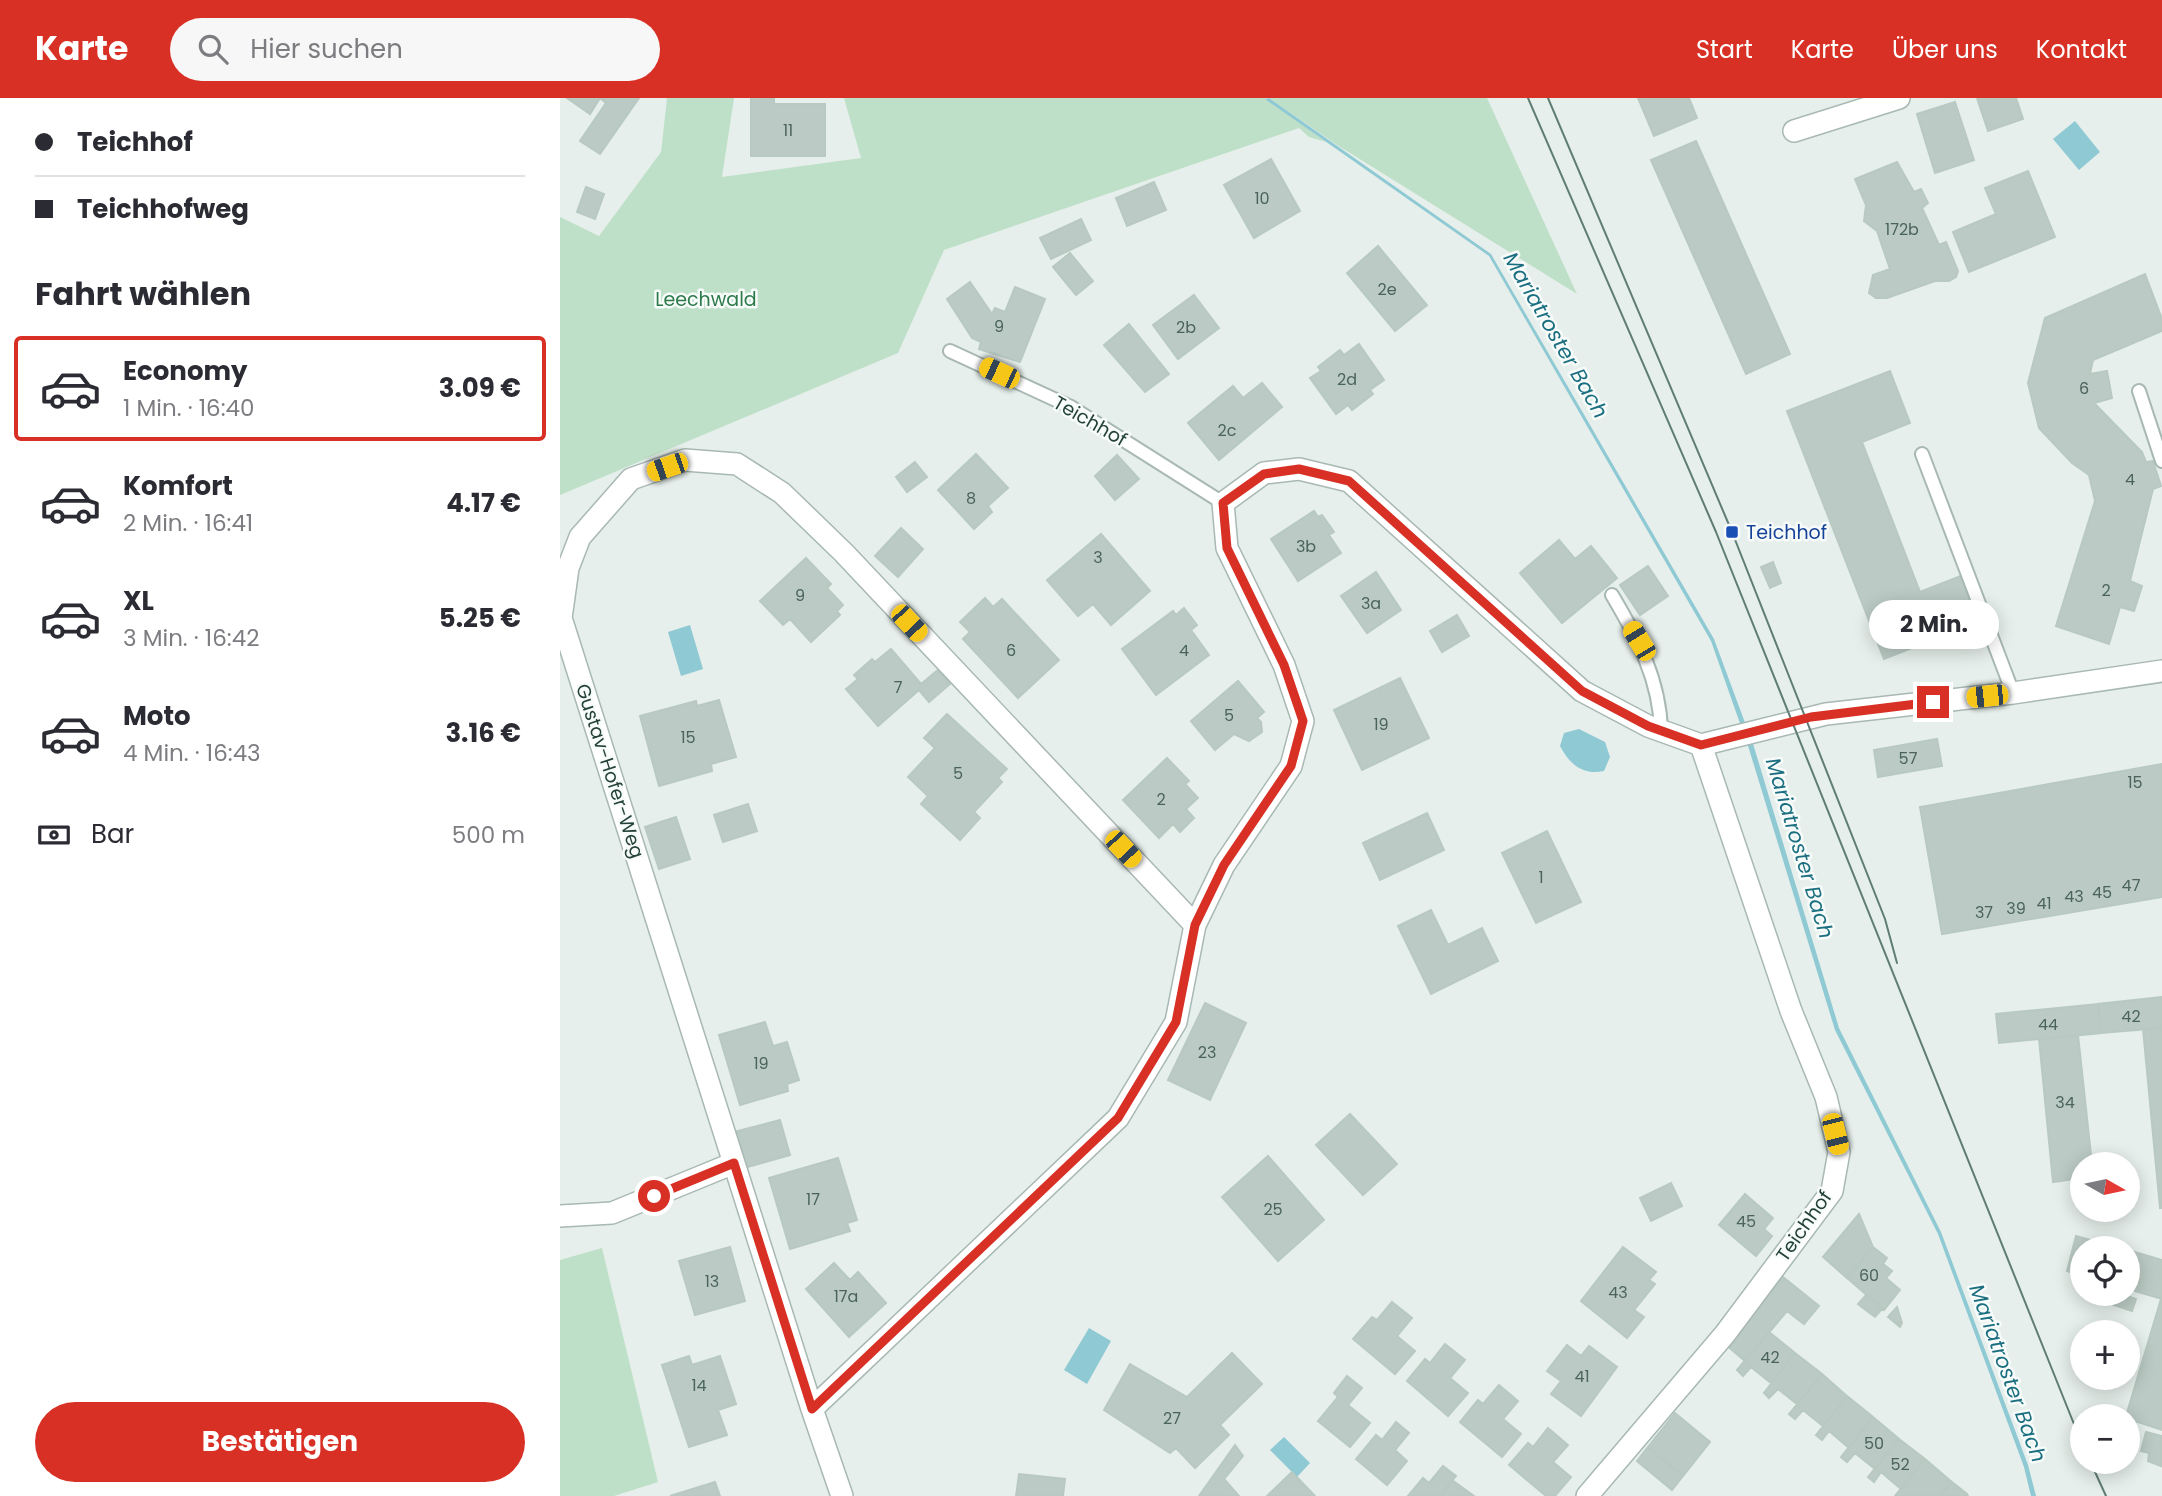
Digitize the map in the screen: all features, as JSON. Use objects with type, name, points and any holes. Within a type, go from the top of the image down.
[{"type":"street","points":[[1794,131],[1899,98]]},
{"type":"street","name":"Gustav-Hofer-Weg","points":[[734,1163],[561,618],[568,568],[580,537],[631,480],[685,460],[737,464],[782,493],[844,553],[1195,925]]},
{"type":"street","points":[[812,1409],[1118,1118],[1176,1022],[1195,925],[1224,865],[1291,766],[1303,721],[1284,665],[1227,548],[1223,503],[1264,474],[1299,469],[1349,481],[1582,691],[1661,731],[1701,745],[1826,714],[2014,693],[2162,671]]},
{"type":"street","name":"Teichhof","points":[[1587,1496],[1726,1334],[1832,1191],[1839,1152],[1826,1097],[1791,1011],[1701,745]]},
{"type":"street","points":[[560,1216],[612,1213],[734,1163],[842,1496]]},
{"type":"lane","name":"Teichhof","points":[[950,351],[1072,407],[1223,503]]},
{"type":"lane","points":[[2139,391],[2162,461]]},
{"type":"lane","points":[[1922,454],[2014,693]]},
{"type":"lane","points":[[1612,595],[1639,641],[1655,687],[1661,731]]},
{"type":"green space","name":"Leechwald","points":[[667,98],[734,98],[722,177],[861,158],[844,98],[1265,98],[1326,142],[1309,137],[1299,128],[944,250],[898,353],[560,495],[560,217],[599,236],[661,152]]},
{"type":"green space","points":[[1269,98],[1487,98],[1577,294],[1337,145]]},
{"type":"green space","points":[[602,1248],[658,1482],[614,1496],[560,1496],[560,1260]]},
{"type":"water","name":"Mariatroster Bach","points":[[1269,98],[1491,254],[1714,639],[1754,747],[1839,1028],[1941,1232],[2028,1465],[2036,1496],[2031,1496],[2024,1467],[1938,1234],[1835,1030],[1749,749],[1711,641],[1489,256],[1265,99]]},
{"type":"water","points":[[2075,121],[2100,152],[2079,170],[2053,139]]},
{"type":"water","points":[[690,625],[703,669],[681,676],[668,632]]},
{"type":"water","points":[[1579,729],[1605,742],[1610,757],[1604,771],[1589,772],[1577,767],[1560,746],[1564,733]]},
{"type":"water","points":[[1089,1328],[1111,1341],[1087,1384],[1064,1370]]},
{"type":"water","points":[[1284,1437],[1310,1463],[1297,1477],[1270,1450]]},
{"type":"building","points":[[567,98],[600,98],[590,114]]},
{"type":"building","points":[[600,98],[639,98],[600,154],[580,141],[606,103]]},
{"type":"building","points":[[751,98],[774,98],[774,104],[825,104],[825,156],[751,156]]},
{"type":"building","points":[[1638,98],[1689,98],[1697,118],[1654,136]]},
{"type":"building","points":[[1977,98],[2016,98],[2023,119],[1988,131]]},
{"type":"building","points":[[1955,102],[1974,160],[1935,173],[1917,114]]},
{"type":"building","points":[[1696,141],[1790,354],[1746,374],[1651,160]]},
{"type":"building","points":[[1271,159],[1300,211],[1254,238],[1224,185]]},
{"type":"building","points":[[1897,162],[1914,192],[1921,189],[1928,203],[1922,208],[1939,245],[1946,242],[1958,271],[1956,277],[1949,281],[1935,281],[1887,298],[1876,298],[1869,293],[1873,275],[1890,269],[1877,231],[1864,221],[1866,205],[1855,179]]},
{"type":"building","points":[[2028,171],[2055,237],[1969,272],[1953,232],[1996,214],[1985,188]]},
{"type":"building","points":[[1154,182],[1166,210],[1127,226],[1116,198]]},
{"type":"building","points":[[586,187],[604,194],[595,219],[577,212]]},
{"type":"building","points":[[1081,219],[1091,240],[1051,259],[1040,238]]},
{"type":"building","points":[[1378,246],[1427,305],[1395,331],[1347,273]]},
{"type":"building","points":[[1070,253],[1093,281],[1076,295],[1053,267]]},
{"type":"building","points":[[2145,274],[2162,319],[2162,331],[2093,360],[2090,374],[2107,371],[2112,398],[2094,403],[2142,452],[2146,462],[2153,461],[2161,486],[2153,489],[2130,581],[2142,586],[2134,611],[2120,607],[2109,644],[2056,626],[2095,501],[2089,475],[2072,463],[2039,428],[2028,383],[2045,318]]},
{"type":"building","points":[[970,282],[992,314],[995,308],[1005,312],[1015,287],[1045,299],[1020,362],[979,349],[981,342],[972,338],[947,299]]},
{"type":"building","points":[[1194,295],[1219,328],[1178,359],[1153,325]]},
{"type":"building","points":[[1129,324],[1169,374],[1145,392],[1104,345]]},
{"type":"building","points":[[1359,344],[1384,380],[1370,390],[1373,394],[1352,410],[1348,405],[1336,414],[1310,378],[1321,371],[1318,367],[1340,350],[1344,355]]},
{"type":"building","points":[[1890,371],[1910,423],[1862,442],[1920,592],[1963,575],[1981,621],[1884,659],[1787,411]]},
{"type":"building","points":[[1262,383],[1282,407],[1219,460],[1188,423],[1233,386],[1243,398]]},
{"type":"building","points":[[976,454],[1008,488],[988,506],[992,512],[974,529],[938,490]]},
{"type":"building","points":[[1117,455],[1139,479],[1115,500],[1095,476]]},
{"type":"building","points":[[915,462],[927,477],[907,492],[896,477]]},
{"type":"building","points":[[1314,511],[1318,517],[1322,515],[1334,532],[1329,535],[1341,553],[1298,581],[1271,539]]},
{"type":"building","points":[[901,528],[923,549],[898,577],[875,556]]},
{"type":"building","points":[[1101,534],[1150,591],[1111,625],[1093,604],[1078,616],[1047,580]]},
{"type":"building","points":[[1559,540],[1575,559],[1591,546],[1617,578],[1562,623],[1520,573]]},
{"type":"building","points":[[806,558],[831,584],[827,588],[843,605],[837,611],[840,615],[811,642],[790,619],[783,625],[760,601]]},
{"type":"building","points":[[1773,562],[1781,583],[1770,588],[1761,567]]},
{"type":"building","points":[[1648,566],[1668,596],[1640,615],[1620,585]]},
{"type":"building","points":[[1376,572],[1401,610],[1367,633],[1341,596]]},
{"type":"building","points":[[985,598],[993,607],[1002,599],[1059,660],[1018,698],[963,639],[970,632],[960,622]]},
{"type":"building","points":[[1184,608],[1197,625],[1191,630],[1209,655],[1156,695],[1122,649],[1173,611],[1176,615]]},
{"type":"building","points":[[1457,615],[1469,636],[1442,652],[1430,631]]},
{"type":"building","points":[[891,649],[921,684],[938,670],[950,684],[929,702],[919,690],[878,726],[846,689],[858,679],[854,675],[872,659],[875,662]]},
{"type":"building","points":[[1400,678],[1429,738],[1362,770],[1334,710]]},
{"type":"building","points":[[1238,681],[1264,712],[1257,718],[1261,722],[1262,732],[1249,741],[1234,734],[1215,750],[1191,721]]},
{"type":"building","points":[[719,700],[736,757],[711,764],[712,771],[659,786],[640,716],[696,701],[697,706]]},
{"type":"building","points":[[947,714],[1007,769],[998,778],[1002,782],[974,812],[980,818],[960,840],[921,804],[928,796],[908,777],[935,748],[924,738]]},
{"type":"building","points":[[1937,739],[1942,766],[1878,777],[1874,750]]},
{"type":"building","points":[[1167,758],[1189,781],[1185,784],[1198,798],[1186,809],[1194,818],[1180,832],[1173,824],[1159,838],[1123,800]]},
{"type":"building","points":[[2162,764],[2162,897],[1942,934],[1920,807]]},
{"type":"building","points":[[748,804],[757,831],[723,842],[714,815]]},
{"type":"building","points":[[1427,813],[1444,850],[1380,880],[1363,843]]},
{"type":"building","points":[[676,817],[690,859],[659,869],[645,827]]},
{"type":"building","points":[[1547,831],[1581,902],[1536,923],[1502,853]]},
{"type":"building","points":[[1431,910],[1448,945],[1482,928],[1498,961],[1431,994],[1398,926]]},
{"type":"building","points":[[2162,997],[2162,1028],[2101,1033],[2098,1004]]},
{"type":"building","points":[[1205,1003],[1246,1023],[1210,1100],[1168,1080]]},
{"type":"building","points":[[2098,1004],[2101,1033],[1999,1043],[1996,1014]]},
{"type":"building","points":[[765,1022],[773,1046],[787,1042],[799,1080],[787,1084],[788,1091],[740,1105],[719,1035]]},
{"type":"building","points":[[2162,1028],[2162,1208],[2160,1208],[2143,1029]]},
{"type":"building","points":[[2078,1035],[2091,1152],[2070,1152],[2070,1180],[2053,1182],[2039,1039]]},
{"type":"building","points":[[1350,1114],[1397,1164],[1363,1195],[1316,1145]]},
{"type":"building","points":[[780,1120],[790,1155],[744,1168],[734,1132]]},
{"type":"building","points":[[1268,1156],[1324,1220],[1278,1261],[1222,1197]]},
{"type":"building","points":[[838,1158],[857,1220],[847,1223],[850,1231],[790,1249],[769,1178]]},
{"type":"building","points":[[1671,1183],[1682,1206],[1651,1221],[1640,1198]]},
{"type":"building","points":[[1745,1194],[1773,1218],[1764,1229],[1772,1236],[1756,1256],[1719,1225]]},
{"type":"building","points":[[1859,1214],[1873,1247],[1847,1278],[1823,1257]]},
{"type":"building","points":[[730,1247],[745,1301],[695,1315],[679,1261]]},
{"type":"building","points":[[1623,1247],[1656,1272],[1649,1280],[1655,1284],[1634,1310],[1644,1317],[1627,1338],[1581,1301]]},
{"type":"building","points":[[1873,1247],[1887,1258],[1883,1264],[1892,1271],[1886,1278],[1900,1290],[1884,1310],[1847,1278]]},
{"type":"building","points":[[2140,1254],[2162,1260],[2162,1299],[2140,1293]]},
{"type":"building","points":[[834,1263],[850,1280],[858,1272],[886,1303],[849,1337],[806,1289]]},
{"type":"building","points":[[1783,1277],[1819,1306],[1804,1324],[1787,1311],[1745,1361],[1726,1345]]},
{"type":"building","points":[[1866,1295],[1883,1308],[1875,1317],[1858,1304]]},
{"type":"building","points":[[2162,1299],[2162,1430],[2140,1423],[2140,1404],[2130,1404],[2134,1390],[2140,1390],[2140,1369]]},
{"type":"building","points":[[1392,1302],[1412,1318],[1397,1336],[1415,1351],[1395,1374],[1353,1339],[1372,1317],[1377,1320]]},
{"type":"building","points":[[2117,1306],[2134,1306],[2132,1311]]},
{"type":"building","points":[[1897,1307],[1902,1323],[1900,1327],[1888,1317]]},
{"type":"building","points":[[1769,1332],[1795,1353],[1771,1383],[1751,1367],[1743,1376],[1737,1370]]},
{"type":"building","points":[[1445,1344],[1465,1360],[1450,1378],[1468,1393],[1448,1416],[1407,1381],[1425,1359],[1430,1363]]},
{"type":"building","points":[[1567,1345],[1581,1356],[1589,1346],[1617,1367],[1581,1416],[1551,1394],[1561,1381],[1547,1371]]},
{"type":"building","points":[[1232,1353],[1262,1384],[1220,1425],[1229,1435],[1195,1468],[1176,1448],[1170,1453],[1104,1410],[1130,1364],[1187,1397]]},
{"type":"building","points":[[1795,1353],[1822,1374],[1797,1404],[1778,1389],[1769,1398],[1764,1393]]},
{"type":"building","points":[[689,1356],[692,1365],[720,1356],[736,1404],[718,1410],[727,1435],[689,1447],[662,1365]]},
{"type":"building","points":[[1822,1374],[1847,1396],[1823,1426],[1803,1410],[1795,1419],[1789,1414]]},
{"type":"building","points":[[1347,1376],[1362,1388],[1348,1405],[1370,1423],[1350,1447],[1318,1421],[1338,1397],[1334,1393]]},
{"type":"building","points":[[1499,1385],[1518,1401],[1503,1419],[1521,1434],[1502,1457],[1460,1422],[1478,1400],[1483,1404]]},
{"type":"building","points":[[1847,1396],[1873,1417],[1849,1448],[1829,1431],[1822,1440],[1816,1435]]},
{"type":"building","points":[[1675,1413],[1710,1442],[1683,1476],[1648,1447]]},
{"type":"building","points":[[1873,1417],[1899,1439],[1875,1469],[1855,1453],[1847,1462],[1841,1457]]},
{"type":"building","points":[[1396,1422],[1409,1433],[1395,1450],[1407,1461],[1387,1485],[1356,1459],[1376,1435],[1382,1440]]},
{"type":"building","points":[[1548,1428],[1568,1445],[1553,1462],[1571,1477],[1555,1496],[1546,1496],[1509,1465],[1528,1443],[1533,1447]]},
{"type":"building","points":[[2146,1432],[2162,1436],[2161,1466],[2148,1461],[2149,1453],[2141,1451]]},
{"type":"building","points":[[1899,1439],[1925,1459],[1901,1489],[1881,1472],[1874,1482],[1868,1477]]},
{"type":"building","points":[[1235,1445],[1243,1456],[1224,1479],[1239,1496],[1199,1496]]},
{"type":"building","points":[[1648,1447],[1683,1476],[1672,1490],[1637,1461]]},
{"type":"building","points":[[1925,1459],[1952,1482],[1940,1496],[1895,1496]]},
{"type":"building","points":[[1443,1466],[1456,1476],[1441,1494],[1444,1496],[1408,1496],[1423,1478],[1429,1483]]},
{"type":"building","points":[[1292,1472],[1315,1496],[1267,1496]]},
{"type":"building","points":[[1019,1474],[1065,1479],[1063,1496],[1016,1496]]},
{"type":"building","points":[[1452,1480],[1474,1496],[1441,1494]]},
{"type":"building","points":[[715,1482],[720,1496],[670,1496]]},
{"type":"building","points":[[1952,1482],[1967,1494],[1968,1496],[1940,1496]]},
{"type":"tram line","points":[[1528,98],[1716,532],[2070,1414]]},
{"type":"tram line","points":[[1548,98],[1732,532],[1885,919],[1897,963]]},
{"type":"tram line","points":[[2096,1474],[2106,1496]]},
{"type":"place","name":"Teichhof","points":[[1732,532]]},
{"type":"route","points":[[654,1196],[734,1163],[812,1409],[1118,1118],[1176,1022],[1195,925],[1224,865],[1291,766],[1303,721],[1284,665],[1227,548],[1223,503],[1264,474],[1299,469],[1349,481],[1582,691],[1648,726],[1701,745],[1826,714],[1933,702]]}]
